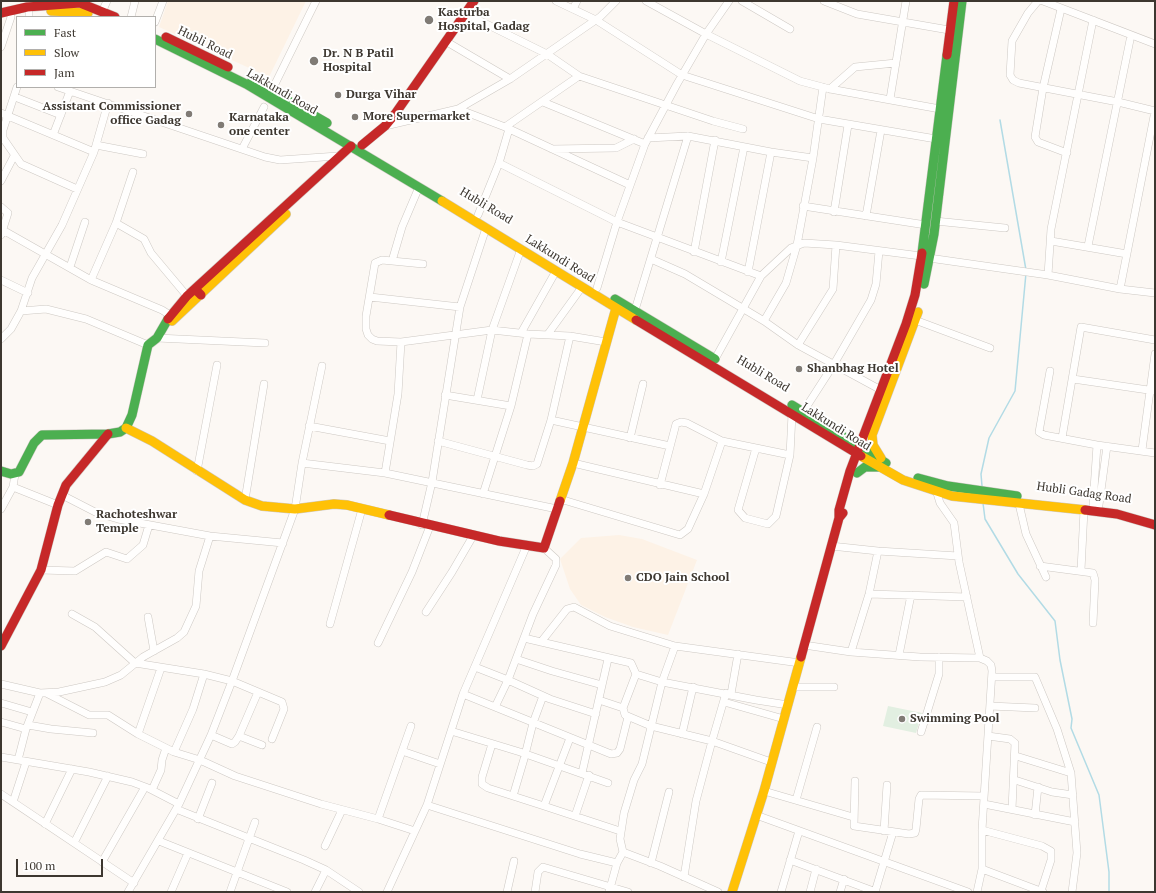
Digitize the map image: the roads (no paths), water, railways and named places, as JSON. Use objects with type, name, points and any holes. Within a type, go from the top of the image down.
[{"type":"main road","points":[[1,471],[15,474],[21,468],[34,443],[42,435],[108,434],[120,432],[126,428],[132,415],[148,345],[157,338],[168,319],[187,296],[198,292],[385,118],[467,1]]},
{"type":"main road","points":[[168,319],[174,320],[198,292],[338,156],[385,126],[447,42],[474,1]]},
{"type":"main road","points":[[732,892],[764,791],[839,518],[844,511],[861,452],[915,320],[925,257],[926,225],[949,30],[954,1]]},
{"type":"main road","points":[[937,493],[903,480],[881,464],[869,433],[881,390],[911,311],[935,221],[962,1]]},
{"type":"main road","points":[[75,2],[88,13]]},
{"type":"main road","points":[[1,13],[27,7],[75,2],[100,15]]},
{"type":"main road","points":[[29,15],[66,11],[100,15]]},
{"type":"main road","points":[[1,19],[16,16]]},
{"type":"main road","name":"Hubli Road","points":[[156,32],[195,50],[272,90],[356,145],[478,215],[803,412],[844,442],[881,464],[922,480],[948,486]]},
{"type":"main road","name":"Lakkundi Road","points":[[156,39],[246,84],[356,145],[419,187],[616,308],[792,414],[844,442]]},
{"type":"main road","points":[[126,428],[152,441],[245,500],[262,506],[295,509],[334,504],[362,509],[472,536],[544,548],[573,463],[616,308]]},
{"type":"main road","points":[[854,472],[844,442],[854,437],[869,433]]},
{"type":"main road","points":[[1,646],[41,570],[58,504],[62,495],[74,474],[108,434]]},
{"type":"main road","points":[[854,472],[865,467],[881,464]]},
{"type":"main road","name":"Hubli Gadag Road","points":[[948,486],[1096,505],[1155,518]]},
{"type":"main road","name":"Hubli Gadag Road","points":[[937,493],[1019,504],[1117,514],[1155,525]]},
{"type":"street","points":[[100,15],[107,1]]},
{"type":"street","points":[[131,16],[135,1]]},
{"type":"street","points":[[156,19],[163,1]]},
{"type":"street","points":[[272,90],[316,1]]},
{"type":"street","points":[[556,1],[596,20],[682,75],[819,119],[936,139]]},
{"type":"street","points":[[573,9],[577,1]]},
{"type":"street","points":[[385,126],[458,109],[510,79],[596,20],[616,1]]},
{"type":"street","points":[[646,1],[706,34],[800,81],[827,88],[940,109]]},
{"type":"street","points":[[742,1],[790,29]]},
{"type":"street","points":[[824,1],[849,12],[903,23],[949,30]]},
{"type":"street","points":[[890,99],[906,1]]},
{"type":"street","points":[[1038,1],[1028,13],[1012,41],[1010,75],[1013,80],[1019,83],[1118,102],[1155,111],[1120,289]]},
{"type":"street","points":[[1043,1],[1155,44]]},
{"type":"street","points":[[597,288],[616,222],[647,141],[682,75],[726,2]]},
{"type":"street","points":[[1061,9],[1043,88],[1035,140],[1067,153]]},
{"type":"street","points":[[466,14],[546,54],[579,76],[666,104],[712,121],[743,129]]},
{"type":"street","points":[[1,47],[11,17]]},
{"type":"street","points":[[1048,275],[1054,214],[1093,20]]},
{"type":"street","points":[[1088,246],[1130,40]]},
{"type":"street","points":[[447,42],[510,79]]},
{"type":"street","points":[[764,321],[786,283],[797,244],[819,119],[827,88],[855,67],[896,63]]},
{"type":"street","points":[[478,215],[499,163],[507,128],[579,76]]},
{"type":"street","points":[[17,88],[3,134],[14,156],[21,164],[77,189]]},
{"type":"street","points":[[61,88],[265,157],[280,160],[338,156]]},
{"type":"street","points":[[53,135],[70,91]]},
{"type":"street","points":[[15,97],[61,115]]},
{"type":"street","points":[[543,102],[634,139],[647,141],[688,136],[771,152],[813,158]]},
{"type":"street","points":[[1,339],[11,329],[21,311],[32,278],[44,254],[62,225],[95,148],[108,103]]},
{"type":"street","points":[[242,149],[264,107]]},
{"type":"street","points":[[458,109],[507,128],[549,149],[630,185]]},
{"type":"street","points":[[1,113],[53,135],[95,148],[143,154]]},
{"type":"street","points":[[834,212],[848,125]]},
{"type":"street","points":[[866,216],[881,130]]},
{"type":"street","points":[[635,310],[688,136]]},
{"type":"street","points":[[549,149],[616,148],[634,139]]},
{"type":"street","points":[[694,252],[715,140]]},
{"type":"street","points":[[721,262],[744,147]]},
{"type":"street","points":[[748,272],[771,152]]},
{"type":"street","points":[[1,181],[14,156]]},
{"type":"street","points":[[499,163],[616,222],[761,276]]},
{"type":"street","points":[[91,280],[116,223],[133,172]]},
{"type":"street","points":[[392,261],[402,227],[419,187]]},
{"type":"street","points":[[803,206],[926,225]]},
{"type":"street","points":[[1,207],[8,213],[2,231],[70,267],[91,280],[162,310],[168,319]]},
{"type":"street","points":[[935,221],[1005,228]]},
{"type":"street","points":[[70,267],[86,222]]},
{"type":"street","points":[[116,223],[144,239],[151,253],[187,296]]},
{"type":"street","points":[[378,643],[412,572],[426,525],[445,395],[460,307],[486,228]]},
{"type":"street","points":[[1051,241],[1088,246],[1127,254]]},
{"type":"street","points":[[715,359],[761,276],[797,244],[836,245],[925,257],[1018,272],[1048,275],[1120,289],[1155,293]]},
{"type":"street","points":[[798,345],[833,289],[836,245]]},
{"type":"street","points":[[477,400],[492,330],[521,249]]},
{"type":"street","points":[[803,412],[834,364],[874,292],[879,251]]},
{"type":"street","points":[[651,259],[685,274],[764,321],[798,345],[881,390]]},
{"type":"street","points":[[423,264],[382,260],[375,263],[366,316],[368,335],[372,340],[377,342],[401,342],[492,330],[524,334],[570,336],[606,342]]},
{"type":"street","points":[[482,494],[496,457],[511,406],[524,334],[556,270]]},
{"type":"street","points":[[1,280],[28,293]]},
{"type":"street","points":[[548,334],[582,287]]},
{"type":"street","points":[[370,297],[460,307]]},
{"type":"street","points":[[21,311],[46,309],[68,313],[148,345]]},
{"type":"street","points":[[915,320],[990,348]]},
{"type":"street","points":[[1062,438],[1082,327],[1155,340]]},
{"type":"street","points":[[438,441],[527,465],[533,466],[538,464],[551,420],[570,336]]},
{"type":"street","points":[[157,338],[265,343]]},
{"type":"street","points":[[385,472],[398,394],[401,342]]},
{"type":"street","points":[[1142,450],[1153,391],[1155,354]]},
{"type":"street","points":[[198,470],[217,365]]},
{"type":"street","points":[[128,892],[159,842],[200,760],[232,681],[283,543],[295,509],[302,463],[322,366]]},
{"type":"street","points":[[1050,371],[1039,430],[1042,434],[1097,445],[1155,453]]},
{"type":"street","points":[[1073,379],[1153,391]]},
{"type":"street","points":[[245,500],[264,384]]},
{"type":"street","points":[[630,438],[643,384]]},
{"type":"street","points":[[445,395],[511,406]]},
{"type":"street","points":[[756,448],[738,510],[745,518],[768,524],[776,516],[790,455],[792,414]]},
{"type":"street","points":[[551,420],[670,446]]},
{"type":"street","points":[[660,485],[676,424],[681,422],[687,423],[722,441],[790,455]]},
{"type":"street","points":[[309,426],[390,441]]},
{"type":"street","points":[[560,499],[680,535],[688,529],[704,494],[722,441]]},
{"type":"street","points":[[1096,505],[1097,445]]},
{"type":"street","points":[[1096,505],[1107,446]]},
{"type":"street","points":[[302,463],[385,472],[557,509]]},
{"type":"street","points":[[573,463],[660,485],[704,494]]},
{"type":"street","points":[[1,509],[13,487],[15,474]]},
{"type":"street","points":[[13,487],[58,504]]},
{"type":"street","points":[[937,493],[940,503],[954,523],[958,556],[980,658]]},
{"type":"street","points":[[62,495],[108,516],[149,525],[210,536],[283,543]]},
{"type":"street","points":[[1019,504],[1026,534],[1046,578]]},
{"type":"street","points":[[330,624],[362,509]]},
{"type":"street","points":[[1081,570],[1084,510]]},
{"type":"street","points":[[41,570],[75,571],[106,552],[127,559],[143,545],[149,525]]},
{"type":"street","points":[[43,693],[80,689],[105,682],[121,675],[135,663],[178,638],[184,632],[193,616],[196,606],[200,571],[210,536]]},
{"type":"street","points":[[426,612],[452,572],[472,536]]},
{"type":"street","points":[[387,892],[427,805],[463,694],[527,545]]},
{"type":"street","points":[[831,546],[878,551],[958,556]]},
{"type":"street","points":[[495,707],[508,680],[524,638],[556,565],[556,559],[544,548]]},
{"type":"street","points":[[851,652],[869,594],[878,551]]},
{"type":"street","points":[[1040,566],[1090,571],[1094,576],[1093,623]]},
{"type":"street","points":[[869,594],[967,597]]},
{"type":"street","points":[[899,655],[911,595]]},
{"type":"street","points":[[540,642],[567,609],[574,607],[610,626],[675,646],[800,663]]},
{"type":"street","points":[[72,614],[95,627],[135,663],[204,674],[232,681],[277,699],[284,705],[272,739]]},
{"type":"street","points":[[148,617],[154,651]]},
{"type":"street","points":[[524,638],[608,659],[631,663],[636,674],[623,708]]},
{"type":"street","points":[[609,889],[617,864],[623,852],[620,831],[624,813],[634,780],[642,764],[662,682],[675,646]]},
{"type":"street","points":[[804,646],[851,652],[980,658],[987,660],[991,665],[992,677],[982,830],[982,869],[977,892]]},
{"type":"street","points":[[684,877],[696,801],[724,702],[729,694],[738,654]]},
{"type":"street","points":[[921,732],[939,674],[939,657]]},
{"type":"street","points":[[516,658],[552,671],[602,685]]},
{"type":"street","points":[[575,816],[585,774],[588,745],[608,659]]},
{"type":"street","points":[[474,667],[543,696],[596,714]]},
{"type":"street","points":[[138,734],[161,668]]},
{"type":"street","points":[[174,752],[193,709],[204,674]]},
{"type":"street","points":[[636,674],[662,682],[788,705]]},
{"type":"street","points":[[992,677],[1033,676],[1037,679],[1057,728],[1071,773],[1073,794],[1077,853],[1072,892]]},
{"type":"street","points":[[1,684],[43,693],[89,715],[108,715],[138,734],[174,752],[200,760],[235,776],[342,810],[378,819],[415,831]]},
{"type":"street","points":[[682,734],[693,687]]},
{"type":"street","points":[[793,687],[834,687]]},
{"type":"street","points":[[211,735],[232,744],[235,742],[258,692]]},
{"type":"street","points":[[13,802],[22,761],[27,727],[32,712],[43,693]]},
{"type":"street","points":[[463,694],[611,754],[617,753],[622,743],[628,717]]},
{"type":"street","points":[[513,796],[533,723],[543,696]]},
{"type":"street","points":[[599,700],[623,708],[628,717],[651,726],[712,741],[771,762]]},
{"type":"street","points":[[724,702],[784,719]]},
{"type":"street","points":[[1,703],[32,712]]},
{"type":"street","points":[[990,706],[1035,708]]},
{"type":"street","points":[[1,722],[27,727],[93,733]]},
{"type":"street","points":[[378,819],[411,726]]},
{"type":"street","points":[[796,800],[817,727]]},
{"type":"street","points":[[451,732],[525,754],[608,782]]},
{"type":"street","points":[[239,736],[262,745]]},
{"type":"street","points":[[988,736],[1010,738],[1015,743],[1015,780],[1012,809]]},
{"type":"street","points":[[544,806],[558,766],[570,738]]},
{"type":"street","points":[[492,744],[482,777],[482,784],[513,796],[620,831]]},
{"type":"street","points":[[102,862],[148,788],[161,770],[162,760],[166,748]]},
{"type":"street","points":[[402,751],[440,764]]},
{"type":"street","points":[[1016,756],[1071,773]]},
{"type":"street","points":[[1,757],[108,776],[148,788],[198,819],[249,838],[326,870],[360,892]]},
{"type":"street","points":[[45,824],[72,769]]},
{"type":"street","points":[[74,843],[108,776]]},
{"type":"street","points":[[1015,780],[1052,792],[1073,794]]},
{"type":"street","points":[[855,781],[852,824],[856,828],[913,834],[915,833],[919,799],[923,795],[984,796]]},
{"type":"street","points":[[198,819],[212,783]]},
{"type":"street","points":[[884,831],[887,785]]},
{"type":"street","points":[[1035,815],[1038,787]]},
{"type":"street","points":[[764,791],[853,817]]},
{"type":"street","points":[[651,863],[669,792]]},
{"type":"street","points":[[1,794],[134,883]]},
{"type":"street","points":[[984,804],[1075,822]]},
{"type":"street","points":[[427,805],[580,854],[617,864]]},
{"type":"street","points":[[324,846],[342,810]]},
{"type":"street","points":[[756,816],[968,892]]},
{"type":"street","points":[[230,892],[255,822]]},
{"type":"street","points":[[982,830],[1042,846],[1051,851],[1051,860],[1042,892],[982,869]]},
{"type":"street","points":[[781,892],[799,831]]},
{"type":"street","points":[[790,860],[844,879],[875,892],[893,832]]},
{"type":"street","points":[[159,842],[287,892]]},
{"type":"street","points":[[623,852],[718,892]]},
{"type":"street","points":[[171,892],[188,853]]},
{"type":"street","points":[[507,892],[514,862]]},
{"type":"street","points":[[535,892],[538,872],[543,867],[609,889],[628,892]]},
{"type":"street","points":[[810,892],[816,869]]},
{"type":"street","points":[[318,891],[326,870]]},
{"type":"street","points":[[840,892],[844,879]]},
{"type":"waterway","points":[[1000,120],[1026,270]]},
{"type":"waterway","points":[[982,486],[981,474],[989,438],[1015,391],[1026,273]]},
{"type":"waterway","points":[[983,503],[985,519],[1018,574],[1055,621],[1060,660],[1072,719],[1071,728],[1099,795],[1109,872],[1109,892]]},
{"type":"place","name":"Kasturba Hospital, Gadag","points":[[429,20]]},
{"type":"place","name":"Dr. N B Patil Hospital","points":[[314,61]]},
{"type":"place","name":"Durga Vihar","points":[[338,95]]},
{"type":"place","name":"Assistant Commissioner office Gadag","points":[[189,114]]},
{"type":"place","name":"More Supermarket","points":[[355,117]]},
{"type":"place","name":"Karnataka one center","points":[[221,125]]},
{"type":"place","name":"Shanbhag Hotel","points":[[799,369]]},
{"type":"place","name":"Rachoteshwar Temple","points":[[88,522]]},
{"type":"place","name":"CDO Jain School","points":[[628,578]]},
{"type":"place","name":"Swimming Pool","points":[[902,719]]}]
